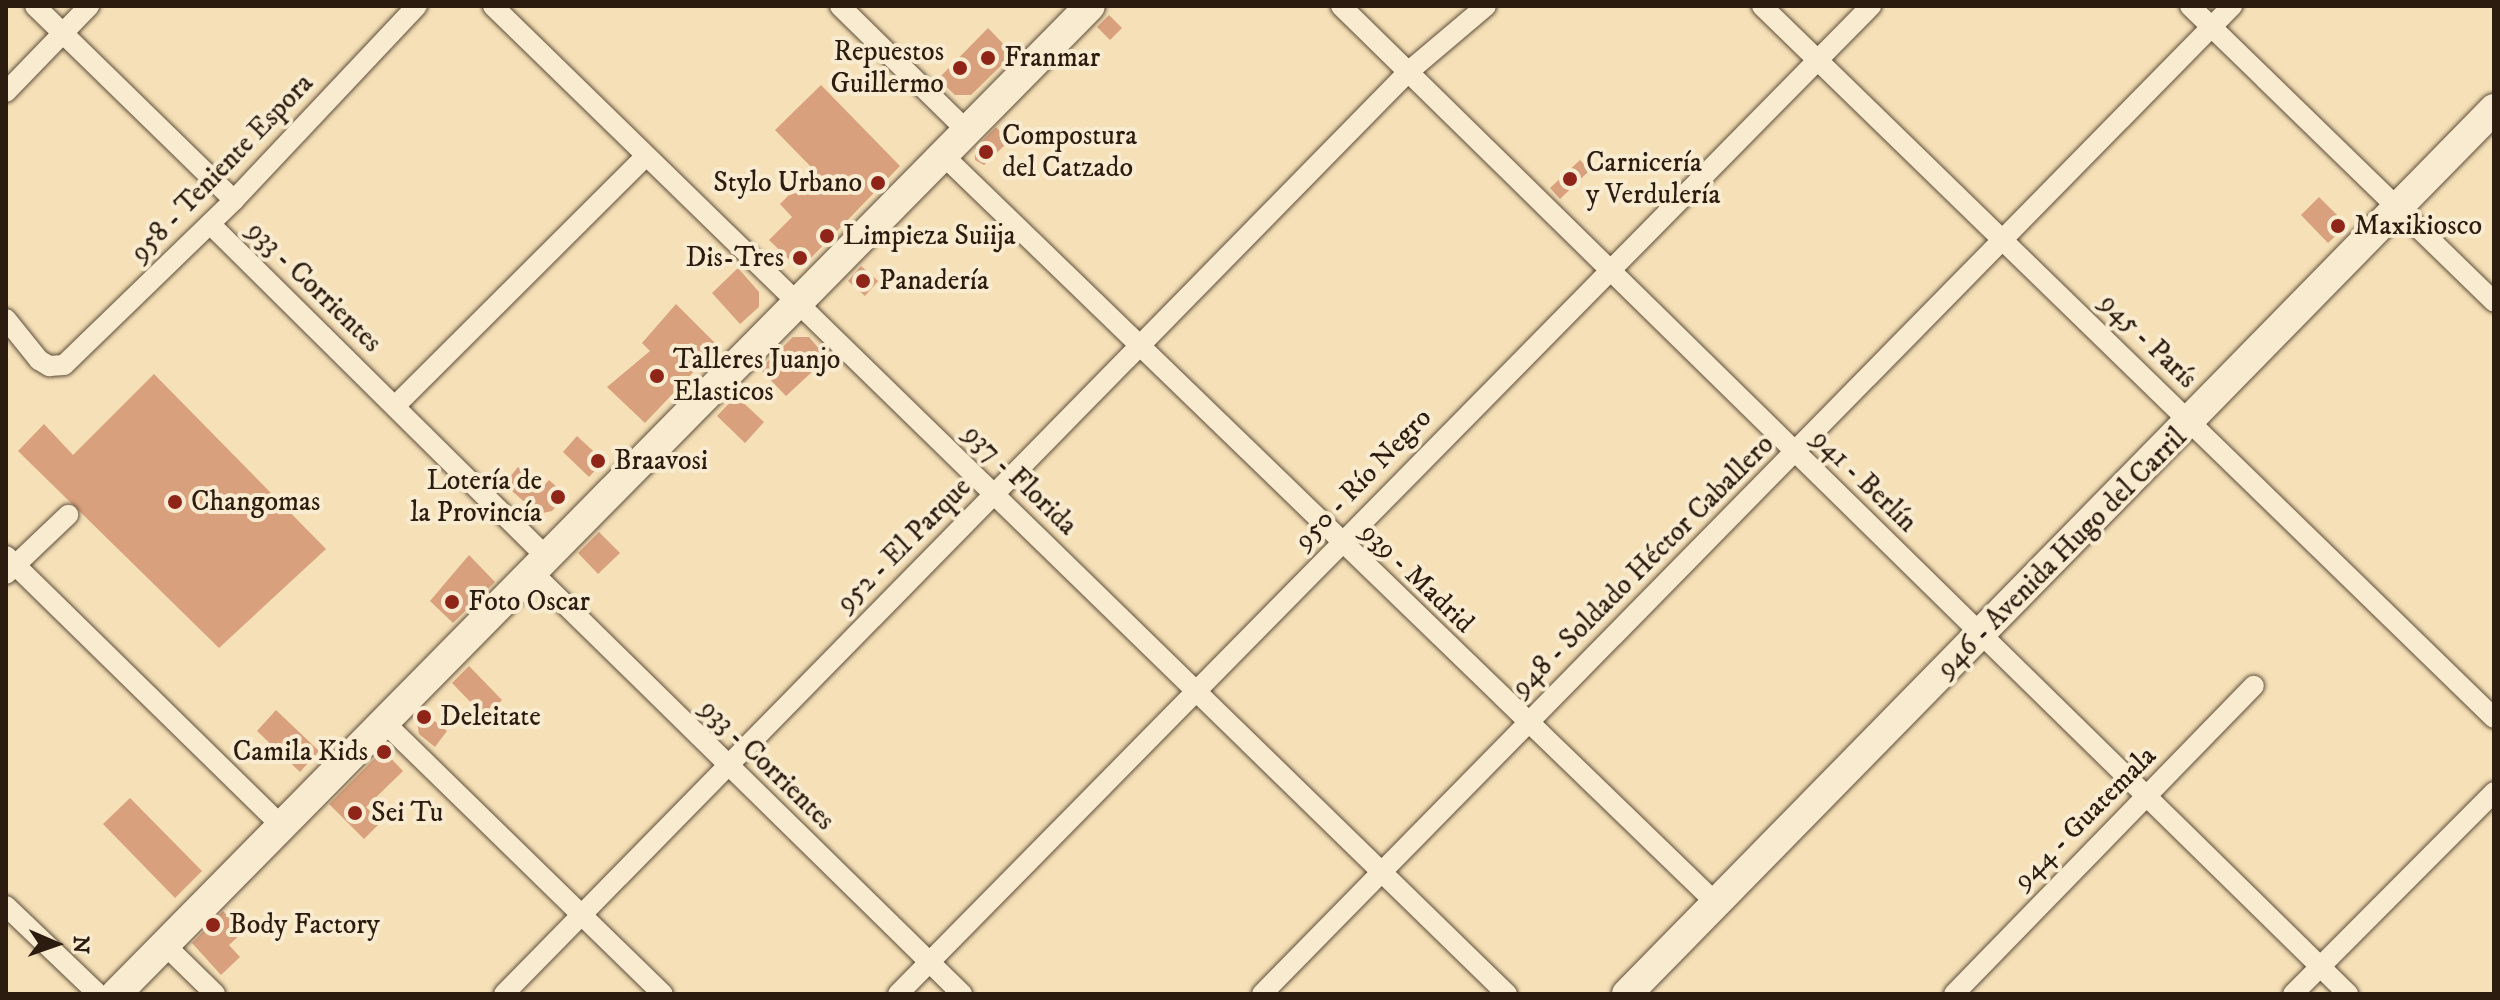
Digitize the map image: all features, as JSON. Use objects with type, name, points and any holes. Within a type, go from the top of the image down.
[{"type":"main road","points":[[116,994],[542,567],[797,299],[944,156],[1090,6]]},
{"type":"main road","name":"946 - Avenida Hugo del Carril","points":[[1627,994],[2191,422],[2494,109]]},
{"type":"street","name":"933 - Corrientes","points":[[35,6],[234,200]]},
{"type":"street","points":[[6,92],[89,6]]},
{"type":"street","name":"958 - Teniente Espora","points":[[6,319],[39,360],[49,366],[64,365],[234,200],[417,6]]},
{"type":"street","name":"937 - Florida","points":[[493,6],[1507,994]]},
{"type":"street","points":[[840,6],[966,130]]},
{"type":"street","name":"941 - Berlín","points":[[1341,6],[1610,268],[1796,455],[2148,794],[2348,994]]},
{"type":"street","name":"952 - El Parque","points":[[504,994],[726,764],[1408,72],[1486,6]]},
{"type":"street","name":"945 - París","points":[[1762,6],[2494,718]]},
{"type":"street","name":"950 - Río Negro","points":[[898,994],[1339,542],[1871,6]]},
{"type":"street","points":[[2190,6],[2494,302]]},
{"type":"street","name":"948 - Soldado Héctor Caballero","points":[[1262,994],[1384,873],[1525,722],[1796,455],[2232,6]]},
{"type":"street","points":[[395,406],[646,156]]},
{"type":"street","name":"939 - Madrid","points":[[944,156],[1142,343],[1339,542],[1716,903]]},
{"type":"street","name":"933 - Corrientes","points":[[210,224],[395,406],[726,764],[962,994]]},
{"type":"street","points":[[68,515],[9,565],[282,826]]},
{"type":"street","name":"944 - Guatemala","points":[[1954,992],[2254,686]]},
{"type":"street","points":[[385,723],[663,994]]},
{"type":"street","points":[[2293,994],[2494,792]]},
{"type":"street","points":[[6,906],[98,994]]},
{"type":"street","points":[[165,945],[215,994]]},
{"type":"building","points":[[1109,15],[1122,28],[1110,40],[1097,27]]},
{"type":"building","points":[[988,28],[1013,54],[971,95],[955,95],[938,79]]},
{"type":"building","points":[[821,85],[900,166],[807,262],[793,263],[769,240],[792,217],[780,204],[814,170],[775,130]]},
{"type":"building","name":"Compostura del Catzado","points":[[996,127],[1009,141],[984,165],[975,160],[975,148]]},
{"type":"building","name":"Carnicería y Verdulería","points":[[1580,160],[1590,170],[1560,199],[1550,188]]},
{"type":"building","points":[[2319,197],[2347,225],[2328,243],[2301,215]]},
{"type":"building","name":"Panadería","points":[[861,266],[878,281],[865,296],[848,281]]},
{"type":"building","points":[[738,268],[759,292],[759,307],[740,324],[712,293]]},
{"type":"building","points":[[676,304],[718,346],[645,423],[607,387],[650,351],[642,343]]},
{"type":"building","points":[[793,337],[809,337],[827,358],[786,396],[760,369]]},
{"type":"building","name":"Changomas","points":[[154,374],[326,549],[219,648],[18,451],[44,424],[73,455]]},
{"type":"building","points":[[736,396],[764,422],[745,443],[717,416]]},
{"type":"building","points":[[577,436],[604,461],[589,477],[563,452]]},
{"type":"building","points":[[518,467],[542,488],[549,480],[566,495],[552,511],[538,514],[504,484]]},
{"type":"building","points":[[599,532],[620,553],[598,574],[578,553]]},
{"type":"building","points":[[469,555],[495,582],[453,623],[430,601]]},
{"type":"building","points":[[469,666],[502,700],[485,717],[452,683]]},
{"type":"building","points":[[276,710],[319,751],[300,772],[257,731]]},
{"type":"building","points":[[424,713],[447,731],[435,747],[419,734],[417,722]]},
{"type":"building","points":[[383,750],[403,771],[366,807],[381,822],[364,839],[329,804]]},
{"type":"building","points":[[130,798],[202,871],[175,898],[103,824]]},
{"type":"building","points":[[223,911],[243,932],[229,945],[240,957],[221,975],[192,943]]},
{"type":"place","name":"Franmar","points":[[988,58]]},
{"type":"place","name":"Repuestos Guillermo","points":[[960,68]]},
{"type":"place","name":"Compostura del Catzado","points":[[986,152]]},
{"type":"place","name":"Carnicería y Verdulería","points":[[1570,179]]},
{"type":"place","name":"Stylo Urbano","points":[[878,183]]},
{"type":"place","name":"Maxikiosco","points":[[2338,226]]},
{"type":"place","name":"Limpieza Suiija","points":[[827,236]]},
{"type":"place","name":"Dis-Tres","points":[[800,258]]},
{"type":"place","name":"Panadería","points":[[863,281]]},
{"type":"place","name":"Talleres Juanjo Elasticos","points":[[657,376]]},
{"type":"place","name":"Braavosi","points":[[598,461]]},
{"type":"place","name":"Lotería de la Provincía","points":[[558,497]]},
{"type":"place","name":"Changomas","points":[[175,502]]},
{"type":"place","name":"Foto Oscar","points":[[452,602]]},
{"type":"place","name":"Deleitate","points":[[424,717]]},
{"type":"place","name":"Camila Kids","points":[[384,752]]},
{"type":"place","name":"Sei Tu","points":[[355,813]]},
{"type":"place","name":"Body Factory","points":[[213,925]]}]
